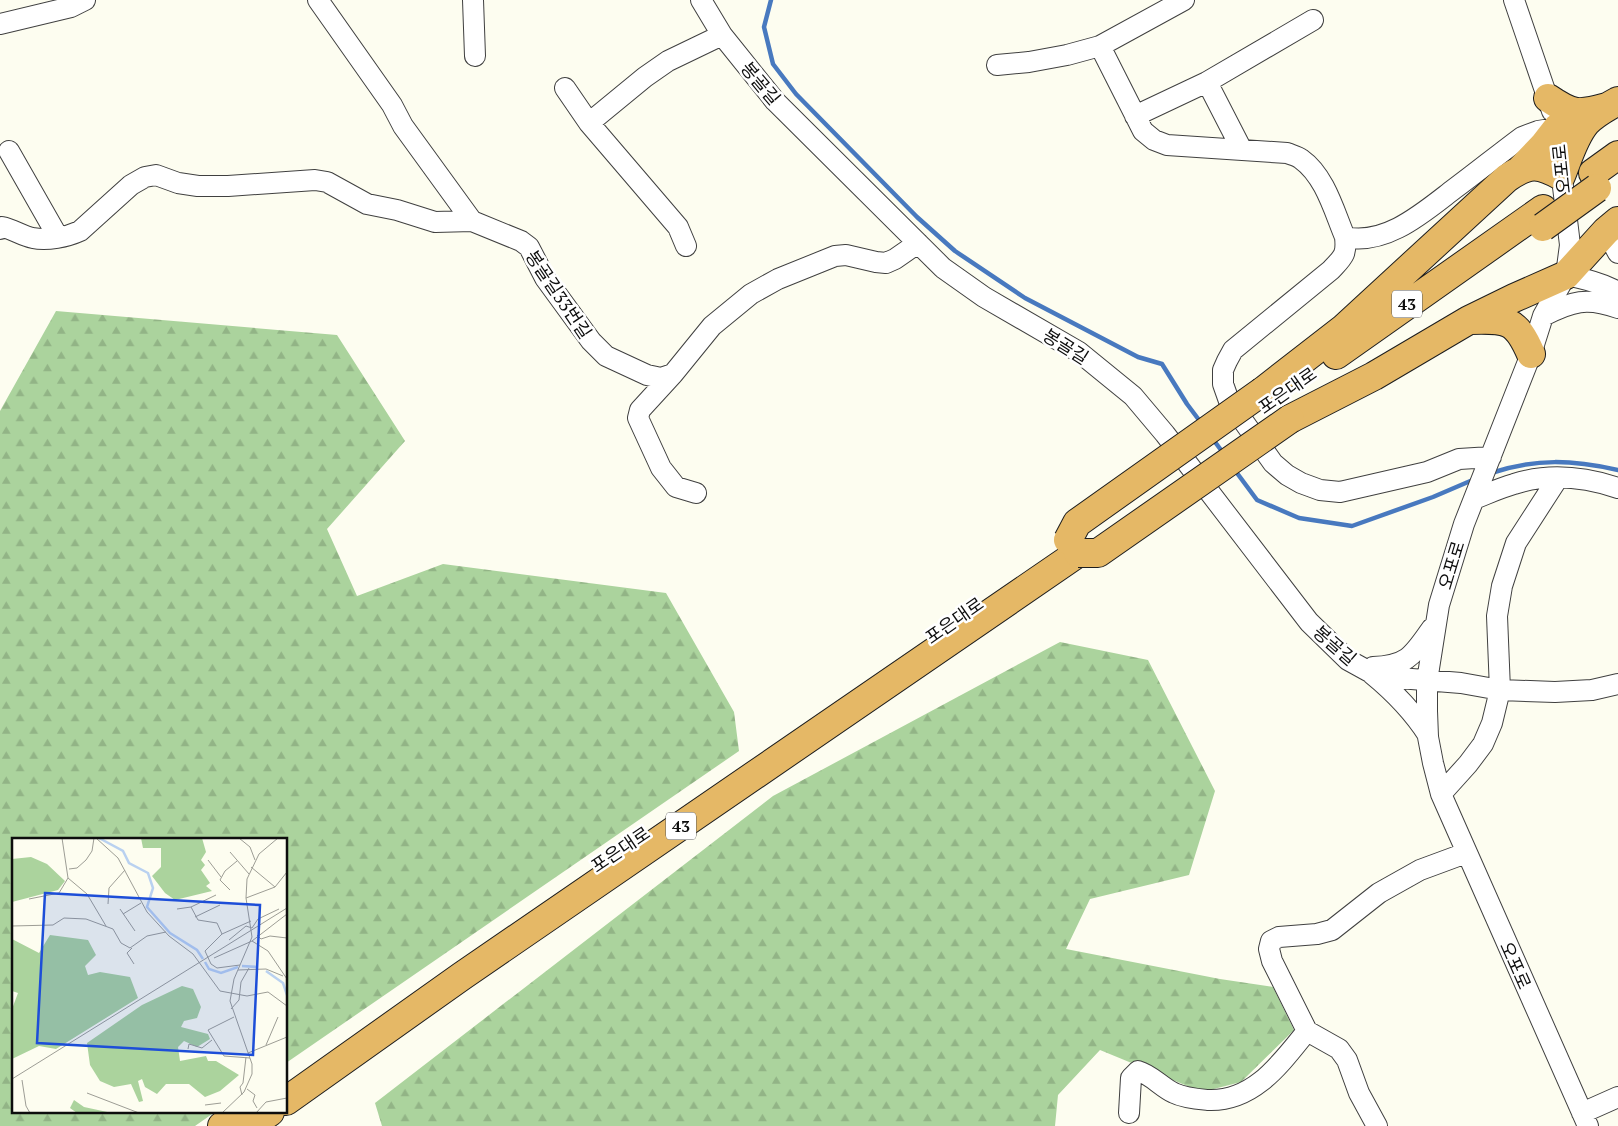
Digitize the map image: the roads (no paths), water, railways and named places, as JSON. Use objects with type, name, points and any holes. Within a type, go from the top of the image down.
[{"type":"highway","points":[[1548,98],[1565,109],[1576,113],[1588,112],[1612,104]]},
{"type":"highway","points":[[1509,162],[1547,168],[1561,176],[1573,146],[1586,123],[1612,104]]},
{"type":"highway","points":[[1509,162],[1543,146],[1557,128]]},
{"type":"highway","name":"43","points":[[1603,178],[1618,155]]},
{"type":"highway","points":[[1509,162],[1507,178],[1344,328],[1277,405],[1098,553],[1073,547],[1077,522],[1277,405],[1374,376],[1469,320],[1566,275],[1614,235]]},
{"type":"highway","name":"포은대로","points":[[1277,405],[1603,178]]},
{"type":"highway","points":[[1469,320],[1494,319],[1507,322],[1520,332],[1531,354]]},
{"type":"highway","name":"포은대로","points":[[288,1080],[483,942],[866,682],[1073,547]]},
{"type":"highway","name":"포은대로","points":[[288,1099],[1073,547]]},
{"type":"highway","points":[[222,1126],[239,1114]]},
{"type":"highway","points":[[250,1126],[267,1114]]},
{"type":"street","points":[[0,24],[70,7],[85,0]]},
{"type":"street","points":[[318,0],[392,105],[403,126],[472,221]]},
{"type":"street","points":[[473,0],[476,56]]},
{"type":"street","name":"봉골길","points":[[701,0],[722,35],[775,101],[943,268],[984,297],[1079,352],[1133,396],[1309,622],[1335,649],[1362,668],[1387,676],[1427,681],[1500,690],[1555,692],[1592,690],[1618,684]]},
{"type":"street","points":[[997,65],[1029,62],[1067,55],[1100,46],[1184,0]]},
{"type":"street","name":"오포로","points":[[1514,0],[1557,128],[1570,245],[1566,275],[1543,316],[1531,354],[1450,566],[1436,623],[1427,681],[1428,737],[1441,794],[1585,1120]]},
{"type":"street","points":[[1134,116],[1207,82],[1313,20]]},
{"type":"street","points":[[589,123],[645,77],[668,61],[722,35]]},
{"type":"street","points":[[1100,46],[1134,116],[1143,131],[1154,140],[1167,145],[1287,152],[1301,158],[1313,170],[1321,183],[1345,237],[1346,250],[1331,270],[1233,350],[1226,360],[1223,370],[1223,384],[1229,401],[1273,463],[1287,475],[1301,483],[1320,490],[1340,492],[1362,489],[1427,472],[1459,458],[1490,461]]},
{"type":"street","points":[[1207,82],[1242,150]]},
{"type":"street","points":[[565,88],[589,123],[678,227],[686,246]]},
{"type":"street","points":[[9,151],[58,237]]},
{"type":"street","points":[[1345,237],[1356,239],[1371,238],[1394,230],[1509,162]]},
{"type":"street","name":"봉골길33번길","points":[[0,229],[2,227],[9,228],[34,238],[71,236],[80,231],[130,185],[144,177],[156,175],[178,183],[198,186],[228,186],[315,180],[327,182],[367,204],[396,210],[435,222],[472,221],[521,240],[529,247],[545,278],[591,341],[606,356],[647,375],[661,378],[673,374]]},
{"type":"street","points":[[696,493],[676,487],[661,468],[638,418],[640,410],[673,374],[712,326],[751,294],[835,256],[846,255],[886,263],[918,243]]},
{"type":"street","points":[[1566,275],[1586,279],[1618,292]]},
{"type":"street","points":[[1543,316],[1580,301],[1600,302],[1618,308]]},
{"type":"street","points":[[1477,493],[1515,483],[1569,477],[1597,481],[1618,488]]},
{"type":"street","points":[[1441,794],[1483,744],[1492,723],[1500,690],[1497,616],[1502,586],[1516,543],[1558,478]]},
{"type":"street","points":[[1362,668],[1397,664],[1408,659],[1436,623]]},
{"type":"street","points":[[1362,668],[1400,698],[1418,719],[1428,737]]},
{"type":"street","points":[[1377,1126],[1359,1093],[1347,1060],[1339,1050],[1307,1031],[1272,961],[1269,949],[1271,942],[1279,936],[1318,934],[1332,930],[1379,892],[1420,870],[1466,853]]},
{"type":"street","points":[[1129,1113],[1131,1078],[1138,1072],[1145,1073],[1174,1093],[1190,1097],[1219,1100],[1237,1096],[1255,1087],[1277,1067],[1307,1031]]},
{"type":"street","points":[[1585,1120],[1618,1097]]},
{"type":"waterway","points":[[771,0],[764,27],[773,64],[796,94],[917,217],[955,251],[1025,298],[1138,357],[1162,364],[1202,424]]},
{"type":"waterway","points":[[1212,438],[1224,454]]},
{"type":"waterway","points":[[1491,473],[1524,465],[1554,462],[1585,464],[1618,470]]},
{"type":"waterway","points":[[1234,469],[1257,500],[1299,518],[1352,526],[1433,497],[1475,479]]}]
